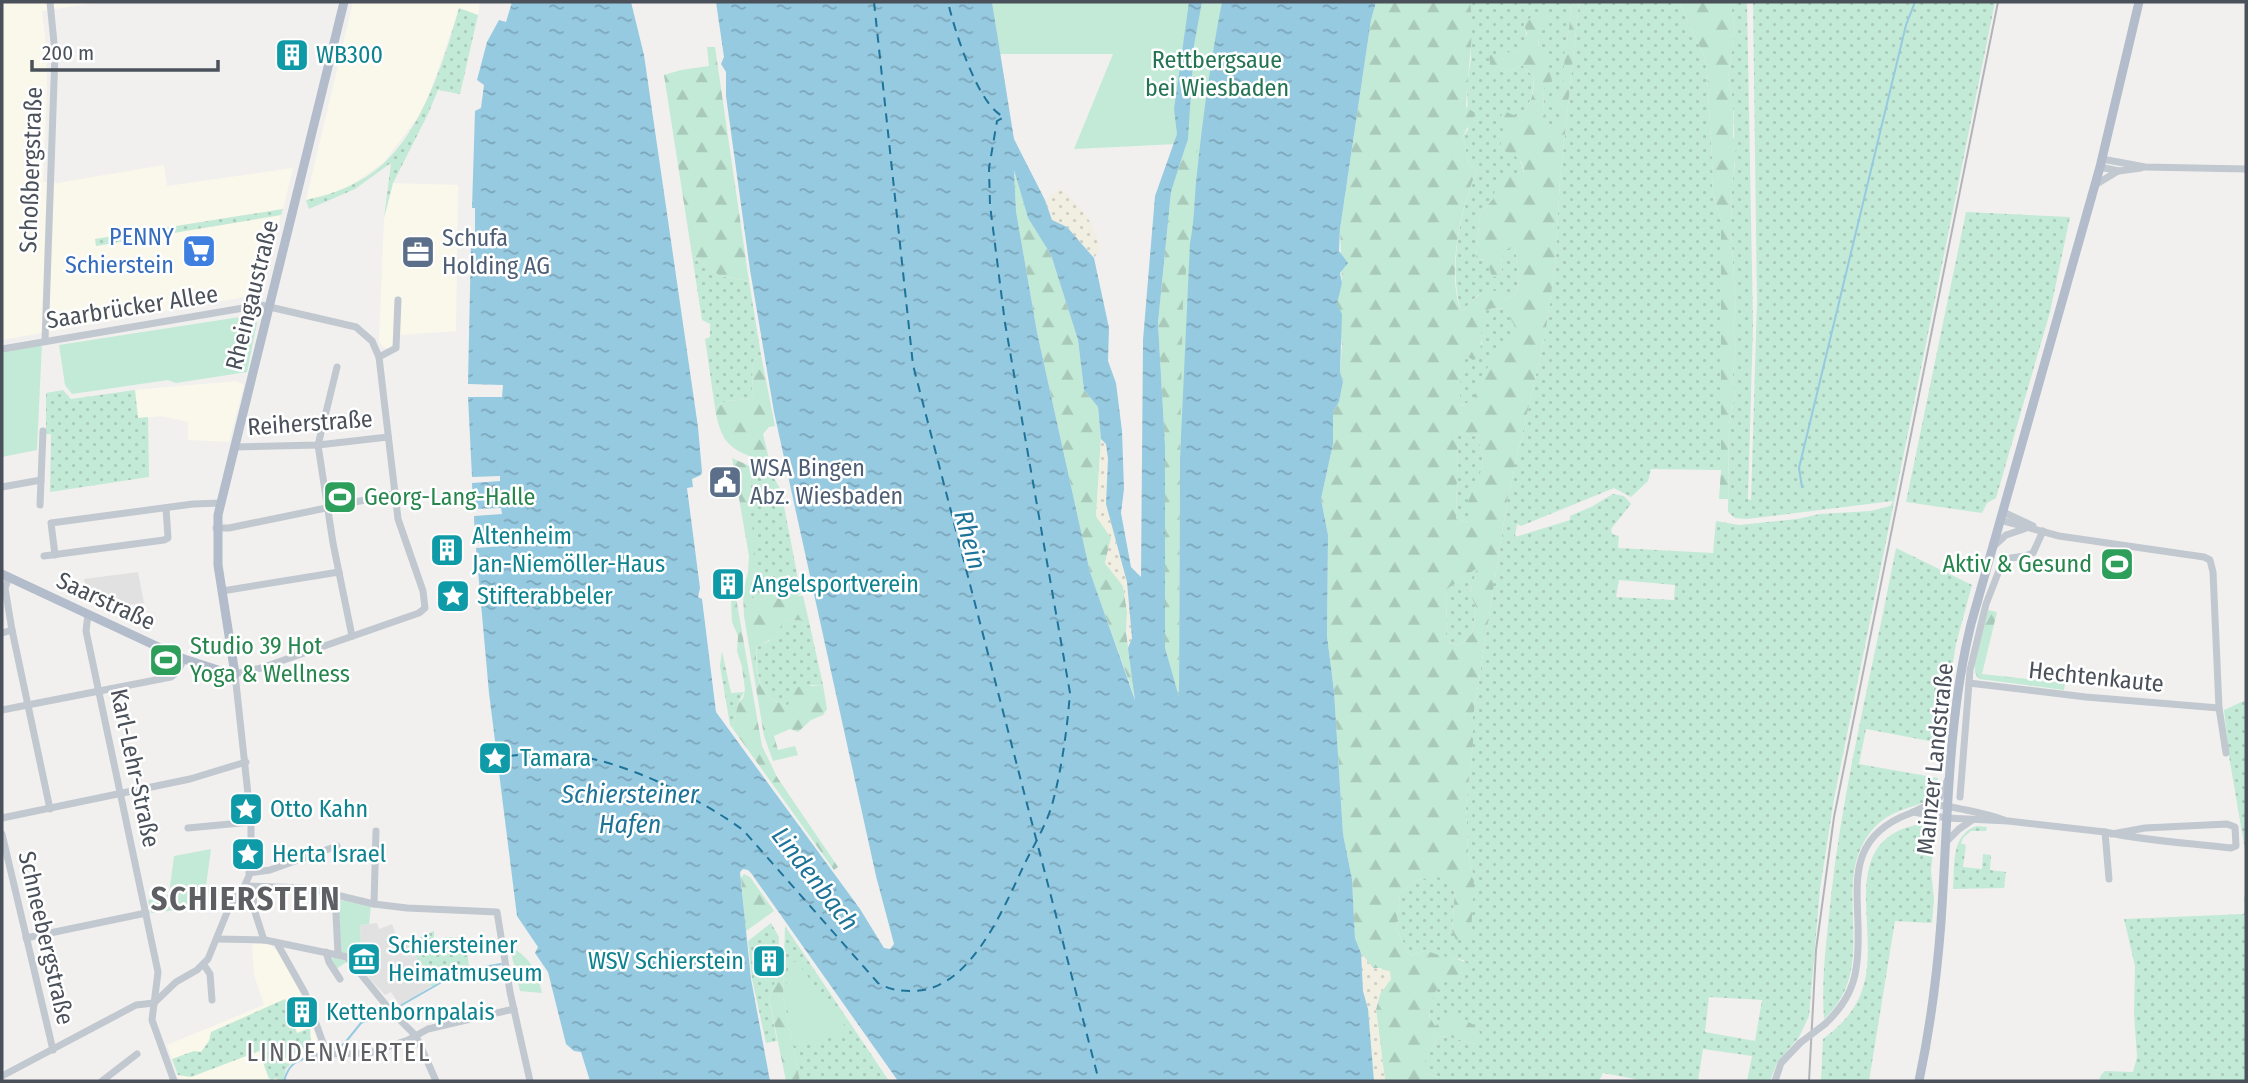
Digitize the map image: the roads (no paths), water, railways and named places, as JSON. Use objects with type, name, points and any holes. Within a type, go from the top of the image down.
[{"type":"main road","name":"Rheingaustraße","points":[[235,674],[217,544],[221,503],[344,2]]},
{"type":"main road","name":"Mainzer Landstraße","points":[[1919,1081],[1935,985],[1955,713],[1961,668],[2101,163],[2139,2]]},
{"type":"main road","name":"Saarstraße","points":[[5,576],[184,659],[235,674]]},
{"type":"main road","points":[[210,668],[225,663],[231,650]]},
{"type":"street","name":"Schoßbergstraße","points":[[45,341],[55,53],[50,2]]},
{"type":"street","points":[[2101,163],[2145,167],[2246,169]]},
{"type":"street","points":[[2101,163],[2119,171]]},
{"type":"street","points":[[2095,185],[2119,171],[2145,167]]},
{"type":"street","points":[[2,1076],[136,1005],[154,1003],[176,982],[204,965],[209,958],[230,905],[245,886],[249,873],[251,822],[235,674],[246,673],[419,613],[425,608],[423,591],[401,529],[394,494],[379,357],[396,348],[398,300]]},
{"type":"street","name":"Saarbrücker Allee","points":[[2,349],[269,306],[356,327],[372,341],[379,357]]},
{"type":"street","points":[[337,367],[317,445],[352,636]]},
{"type":"street","points":[[40,505],[43,431]]},
{"type":"street","name":"Reiherstraße","points":[[234,447],[317,445],[388,437]]},
{"type":"street","points":[[2,487],[41,480]]},
{"type":"street","points":[[218,528],[394,494]]},
{"type":"street","points":[[55,555],[51,523],[221,503]]},
{"type":"street","points":[[44,556],[164,540],[169,533],[166,508]]},
{"type":"street","points":[[2002,516],[2028,528],[2204,557],[2210,561],[2213,572],[2219,708],[2226,752]]},
{"type":"street","points":[[2002,516],[2043,531]]},
{"type":"street","points":[[1993,548],[2011,533],[2028,528]]},
{"type":"street","name":"Mainzer Landstraße","points":[[1960,797],[1969,683],[1977,636],[1999,568],[2006,559],[2033,552],[2043,531]]},
{"type":"street","points":[[222,591],[339,572]]},
{"type":"street","points":[[5,576],[12,630],[50,808]]},
{"type":"street","name":"Karl-Lehr-Straße","points":[[88,614],[86,631],[158,972],[153,1025],[174,1081]]},
{"type":"street","points":[[2,632],[12,630]]},
{"type":"street","points":[[2,710],[171,677],[178,671],[184,659]]},
{"type":"street","name":"Hechtenkaute","points":[[1969,683],[2086,697],[2219,708]]},
{"type":"street","points":[[2,818],[190,779],[246,762]]},
{"type":"street","points":[[1775,1081],[1781,1063],[1841,1007],[1854,978],[1858,953],[1856,886],[1864,853],[1874,835],[1889,822],[1930,805],[1940,797],[1950,775]]},
{"type":"street","points":[[1930,805],[1948,806],[2008,821]]},
{"type":"street","points":[[1913,812],[1947,818],[2008,821],[2231,848],[2236,846],[2235,827],[2227,824],[2145,828],[2109,833]]},
{"type":"street","points":[[1945,843],[1973,820]]},
{"type":"street","points":[[188,828],[251,822]]},
{"type":"street","points":[[374,904],[376,831]]},
{"type":"street","points":[[2109,833],[2109,879]]},
{"type":"street","name":"Schneebergstraße","points":[[2,834],[53,1050]]},
{"type":"street","points":[[249,873],[270,870],[337,846]]},
{"type":"street","points":[[245,886],[299,887],[374,904],[434,911],[497,912],[512,1010],[530,1081]]},
{"type":"street","points":[[255,887],[253,906],[264,940]]},
{"type":"street","points":[[335,895],[338,954]]},
{"type":"street","points":[[26,937],[146,913]]},
{"type":"street","points":[[217,939],[264,940],[278,945],[338,954],[352,961],[416,1036],[436,1081]]},
{"type":"street","points":[[278,945],[305,993],[326,1051]]},
{"type":"street","points":[[326,952],[340,979]]},
{"type":"street","points":[[204,965],[210,974],[212,1000]]},
{"type":"street","points":[[158,972],[167,980],[176,982]]},
{"type":"street","points":[[312,1060],[326,1051],[363,1055],[428,1029],[512,1010]]},
{"type":"street","points":[[102,1081],[137,1054]]},
{"type":"water","points":[[512,2],[631,2],[644,55],[698,427],[702,472],[692,479],[693,487],[687,488],[700,588],[698,597],[702,599],[716,712],[860,909],[884,948],[890,949],[894,944],[876,876],[774,412],[750,270],[726,96],[726,72],[721,64],[724,57],[716,2],[992,2],[1014,139],[1045,200],[1052,220],[1067,227],[1094,258],[1109,328],[1108,361],[1116,383],[1122,431],[1124,489],[1121,513],[1131,567],[1141,577],[1143,340],[1155,196],[1177,134],[1174,109],[1189,2],[1202,2],[1194,45],[1188,139],[1171,192],[1158,323],[1165,445],[1165,648],[1179,697],[1180,458],[1190,243],[1205,109],[1222,2],[1376,2],[1371,20],[1340,229],[1339,251],[1348,263],[1340,273],[1342,283],[1337,304],[1342,314],[1340,372],[1343,382],[1339,402],[1333,412],[1333,444],[1321,499],[1328,535],[1327,636],[1334,691],[1343,834],[1352,879],[1355,938],[1361,953],[1374,1081],[898,1081],[751,873],[743,869],[740,872],[751,979],[770,1081],[590,1081],[581,1052],[574,1051],[566,1044],[548,972],[535,953],[538,947],[517,916],[489,693],[476,548],[503,546],[502,542],[475,543],[474,516],[502,514],[501,508],[473,509],[472,483],[500,481],[500,476],[472,477],[468,397],[502,397],[503,385],[468,384],[471,242],[475,242],[475,208],[472,208],[475,111],[481,108],[484,85],[477,80],[487,42],[499,20],[506,22]],"holes":[[[1014,170],[1028,218],[1051,255],[1078,340],[1084,390],[1098,407],[1101,439],[1106,444],[1108,459],[1106,504],[1127,582],[1132,638],[1128,648],[1135,700],[1090,572],[1037,332],[1016,211]]]},
{"type":"waterway","points":[[1802,487],[1799,468],[1906,25],[1915,2]]},
{"type":"waterway","name":"Lindenbach","points":[[393,1010],[461,971],[501,964]]},
{"type":"waterway","name":"Lindenbach","points":[[330,1050],[344,1044],[361,1023],[388,1012]]},
{"type":"waterway","name":"Lindenbach","points":[[284,1081],[292,1065],[318,1054]]},
{"type":"railway","points":[[1809,1081],[1816,950],[1834,817],[1998,2]]},
{"type":"place","name":"WB300","points":[[292,55]]},
{"type":"place","name":"PENNY Schierstein","points":[[199,251]]},
{"type":"place","name":"Schufa Holding AG","points":[[418,252]]},
{"type":"place","name":"WSA Bingen Abz. Wiesbaden","points":[[725,482]]},
{"type":"place","name":"Georg-Lang-Halle","points":[[340,497]]},
{"type":"place","name":"Altenheim Jan-Niemöller-Haus","points":[[447,550]]},
{"type":"place","name":"Aktiv & Gesund","points":[[2117,564]]},
{"type":"place","name":"Angelsportverein","points":[[728,584]]},
{"type":"place","name":"Stifterabbeler","points":[[453,596]]},
{"type":"place","name":"Studio 39 Hot Yoga & Wellness","points":[[166,660]]},
{"type":"place","name":"Tamara","points":[[495,758]]},
{"type":"place","name":"Otto Kahn","points":[[246,809]]},
{"type":"place","name":"Herta Israel","points":[[248,854]]},
{"type":"place","name":"Schiersteiner Heimatmuseum","points":[[364,959]]},
{"type":"place","name":"WSV Schierstein","points":[[769,961]]},
{"type":"place","name":"Kettenbornpalais","points":[[302,1012]]},
{"type":"district","name":"SCHIERSTEIN","points":[[246,899]]},
{"type":"district","name":"LINDENVIERTEL","points":[[339,1052]]},
{"type":"park label","name":"Rettbergsaue bei Wiesbaden","points":[[1217,74]]},
{"type":"water label","name":"Rhein","points":[[970,540]]},
{"type":"water label","name":"Schiersteiner Hafen","points":[[630,809]]}]
